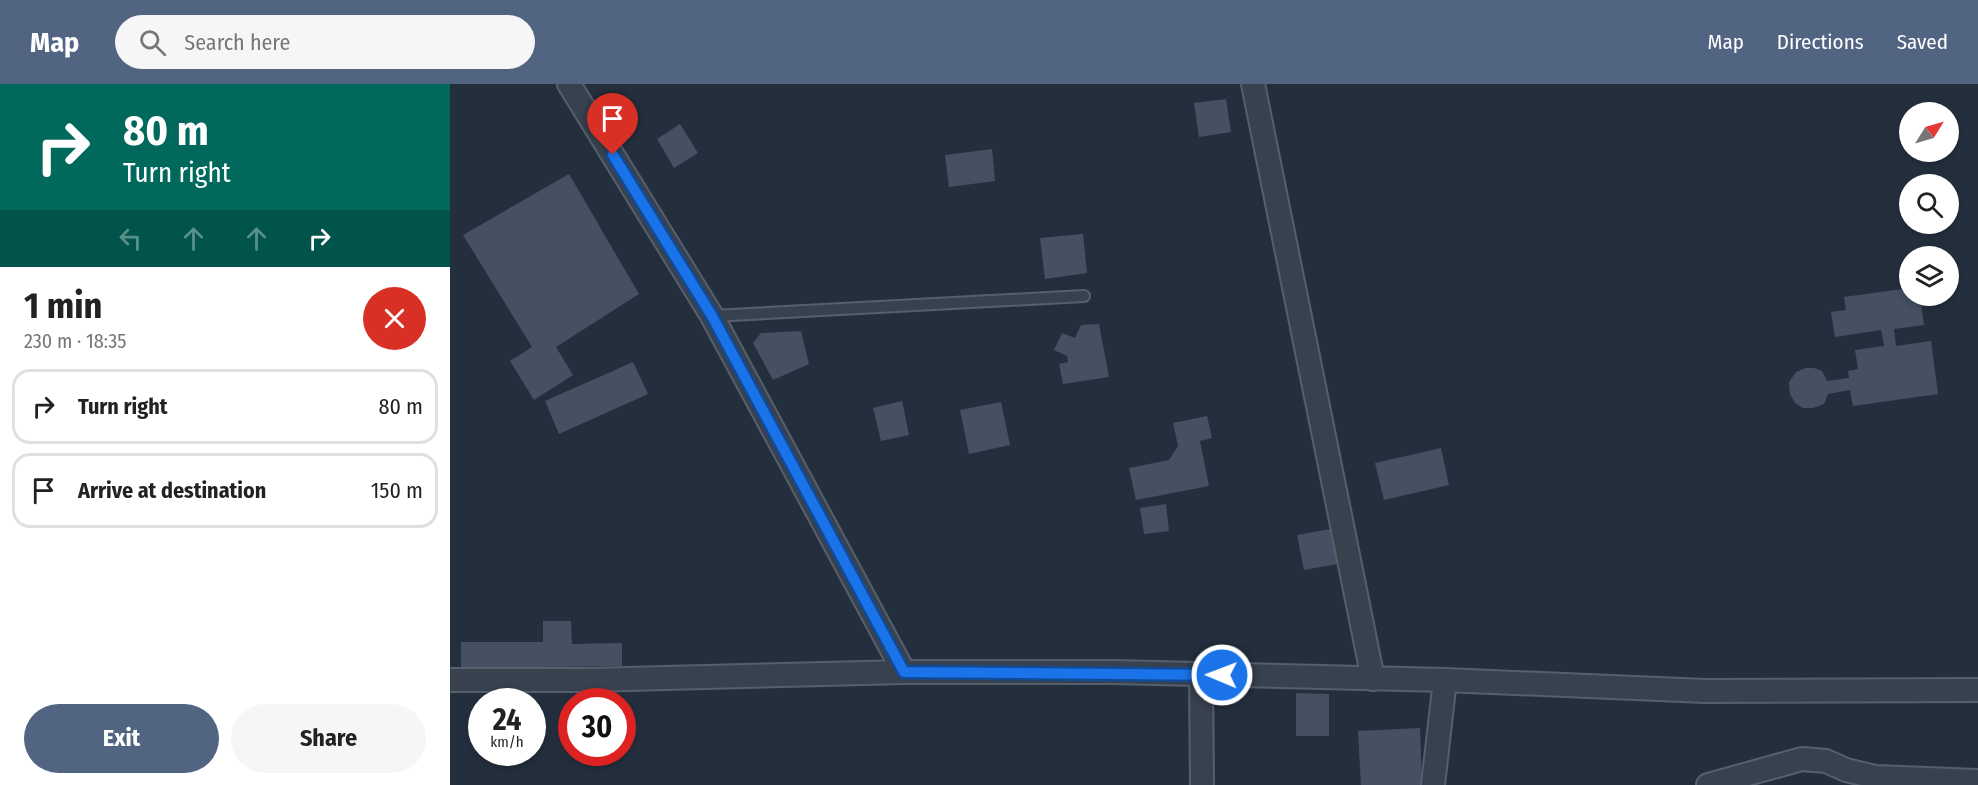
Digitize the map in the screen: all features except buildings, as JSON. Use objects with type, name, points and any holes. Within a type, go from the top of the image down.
[{"type":"street","points":[[569,84],[712,316],[904,672]]},
{"type":"street","points":[[1253,84],[1373,679]]},
{"type":"street","points":[[450,680],[588,680],[904,672],[1201,674],[1445,680],[1705,691],[1978,690]]},
{"type":"street","points":[[1201,674],[1202,785]]},
{"type":"street","points":[[1433,785],[1445,680]]},
{"type":"street","points":[[1708,785],[1802,759],[1826,761],[1846,770],[1875,777],[1978,781]]},
{"type":"lane","points":[[712,316],[1084,296]]},
{"type":"route","points":[[613,155],[712,316],[904,672],[1113,672],[1222,675]]}]
